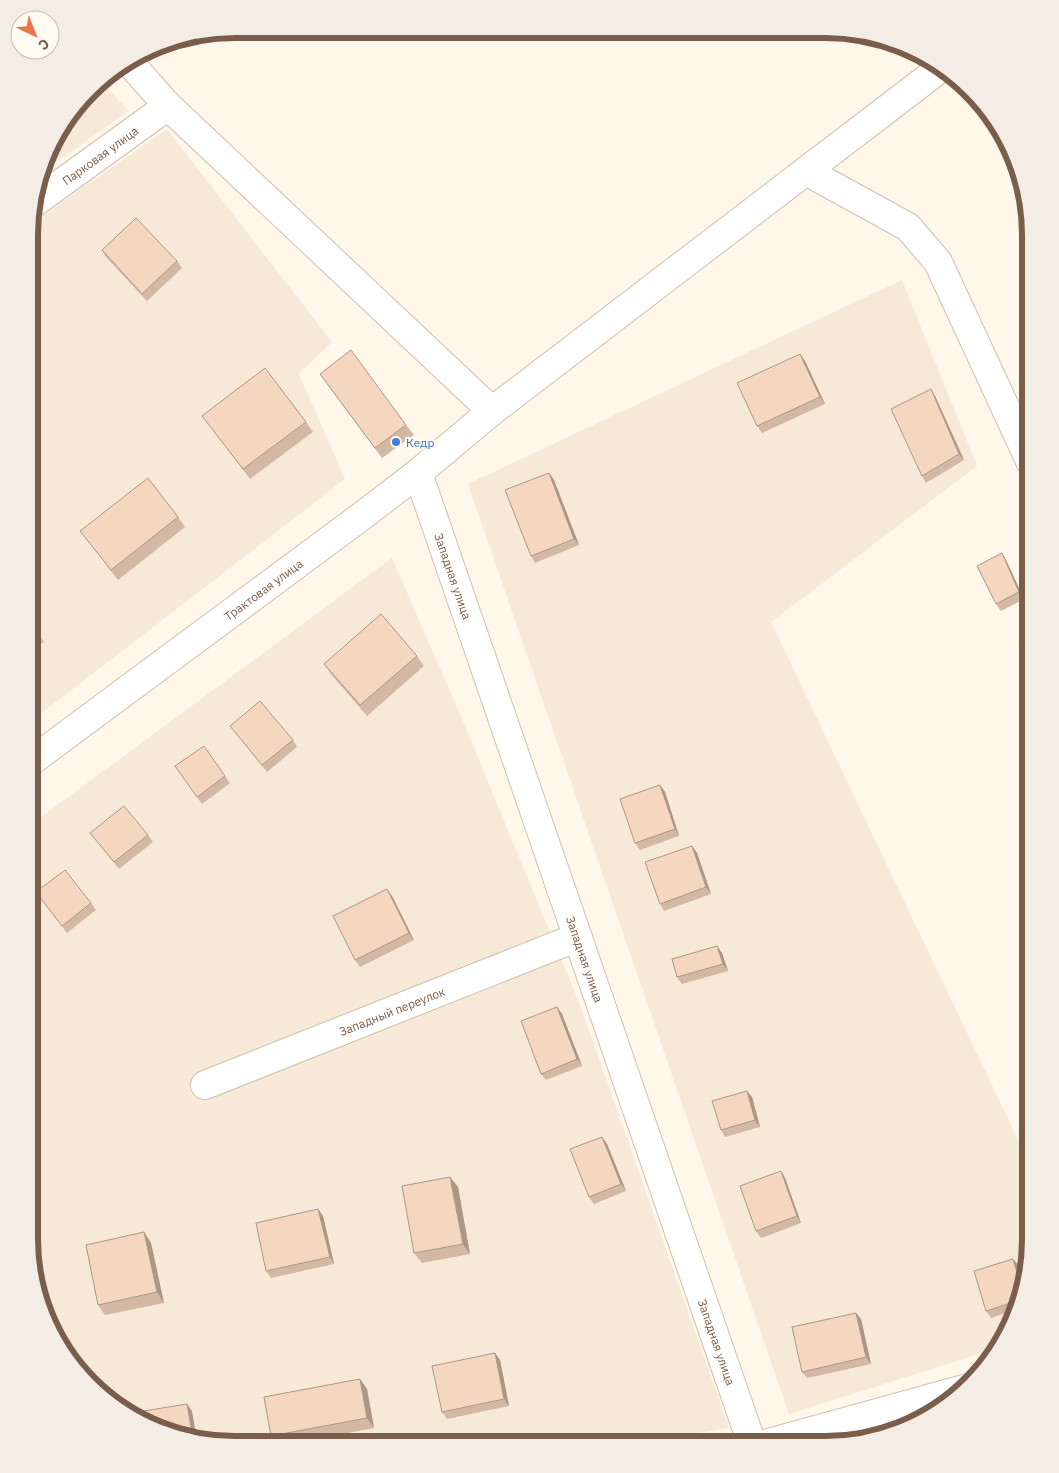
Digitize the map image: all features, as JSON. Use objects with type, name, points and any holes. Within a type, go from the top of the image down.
[{"type":"street","points":[[133,66],[168,106],[492,411]]},
{"type":"street","name":"Трактовая улица","points":[[38,756],[418,473],[492,411],[936,72]]},
{"type":"street","name":"Парковая улица","points":[[41,198],[168,106]]},
{"type":"street","points":[[806,171],[908,227],[938,262],[1022,444]]},
{"type":"street","name":"Западная улица","points":[[418,473],[749,1436]]},
{"type":"street","name":"Западный переулок","points":[[205,1085],[578,937]]},
{"type":"street","points":[[794,1436],[946,1394]]},
{"type":"shaded area","points":[[105,86],[129,111],[49,167],[58,147],[78,114]]},
{"type":"shaded area","points":[[167,129],[332,342],[299,374],[345,479],[38,716],[38,221],[38,219]]},
{"type":"shaded area","points":[[902,280],[977,466],[771,622],[1022,1148],[1022,1239],[1018,1277],[1007,1314],[985,1352],[789,1414],[468,484]]},
{"type":"shaded area","points":[[392,558],[460,714],[580,1005],[729,1428],[680,1436],[234,1436],[196,1432],[159,1421],[114,1395],[78,1359],[64,1337],[52,1314],[44,1290],[39,1264],[38,819]]},
{"type":"building","points":[[136,218],[177,261],[142,294],[102,250]]},
{"type":"building","points":[[351,350],[406,425],[375,448],[320,374]]},
{"type":"building","points":[[800,354],[820,397],[757,426],[737,383]]},
{"type":"building","points":[[265,368],[306,422],[243,469],[202,416]]},
{"type":"building","points":[[931,389],[959,454],[922,476],[891,409]]},
{"type":"building","points":[[549,473],[574,539],[531,556],[505,490]]},
{"type":"building","points":[[148,478],[178,517],[111,570],[80,531]]},
{"type":"building","points":[[1002,553],[1019,592],[996,604],[977,566]]},
{"type":"building","points":[[381,614],[417,656],[360,705],[324,664]]},
{"type":"building","points":[[260,701],[293,740],[262,765],[230,726]]},
{"type":"building","points":[[204,746],[225,776],[197,797],[175,766]]},
{"type":"building","points":[[660,785],[675,829],[635,843],[620,799]]},
{"type":"building","points":[[124,806],[148,835],[114,862],[90,833]]},
{"type":"building","points":[[692,846],[706,887],[660,904],[645,862]]},
{"type":"building","points":[[65,870],[91,903],[62,926],[38,895],[38,890]]},
{"type":"building","points":[[387,889],[409,933],[355,960],[333,916]]},
{"type":"building","points":[[717,946],[723,964],[677,977],[672,959]]},
{"type":"building","points":[[557,1007],[577,1059],[541,1074],[521,1021]]},
{"type":"building","points":[[747,1091],[755,1120],[721,1130],[712,1101]]},
{"type":"building","points":[[602,1137],[621,1184],[589,1197],[570,1149]]},
{"type":"building","points":[[781,1171],[797,1216],[756,1231],[740,1186]]},
{"type":"building","points":[[450,1177],[463,1244],[414,1253],[402,1186]]},
{"type":"building","points":[[318,1209],[330,1257],[266,1271],[256,1223]]},
{"type":"building","points":[[144,1232],[157,1292],[98,1305],[86,1245]]},
{"type":"building","points":[[1013,1259],[1018,1276],[1011,1303],[986,1311],[974,1271]]},
{"type":"building","points":[[856,1313],[866,1357],[802,1372],[792,1327]]},
{"type":"building","points":[[495,1353],[504,1399],[442,1412],[432,1366]]},
{"type":"building","points":[[360,1379],[367,1418],[271,1436],[264,1397]]},
{"type":"building","points":[[187,1404],[192,1431],[159,1421],[141,1412]]},
{"type":"place","name":"Кедр","points":[[396,442]]}]
